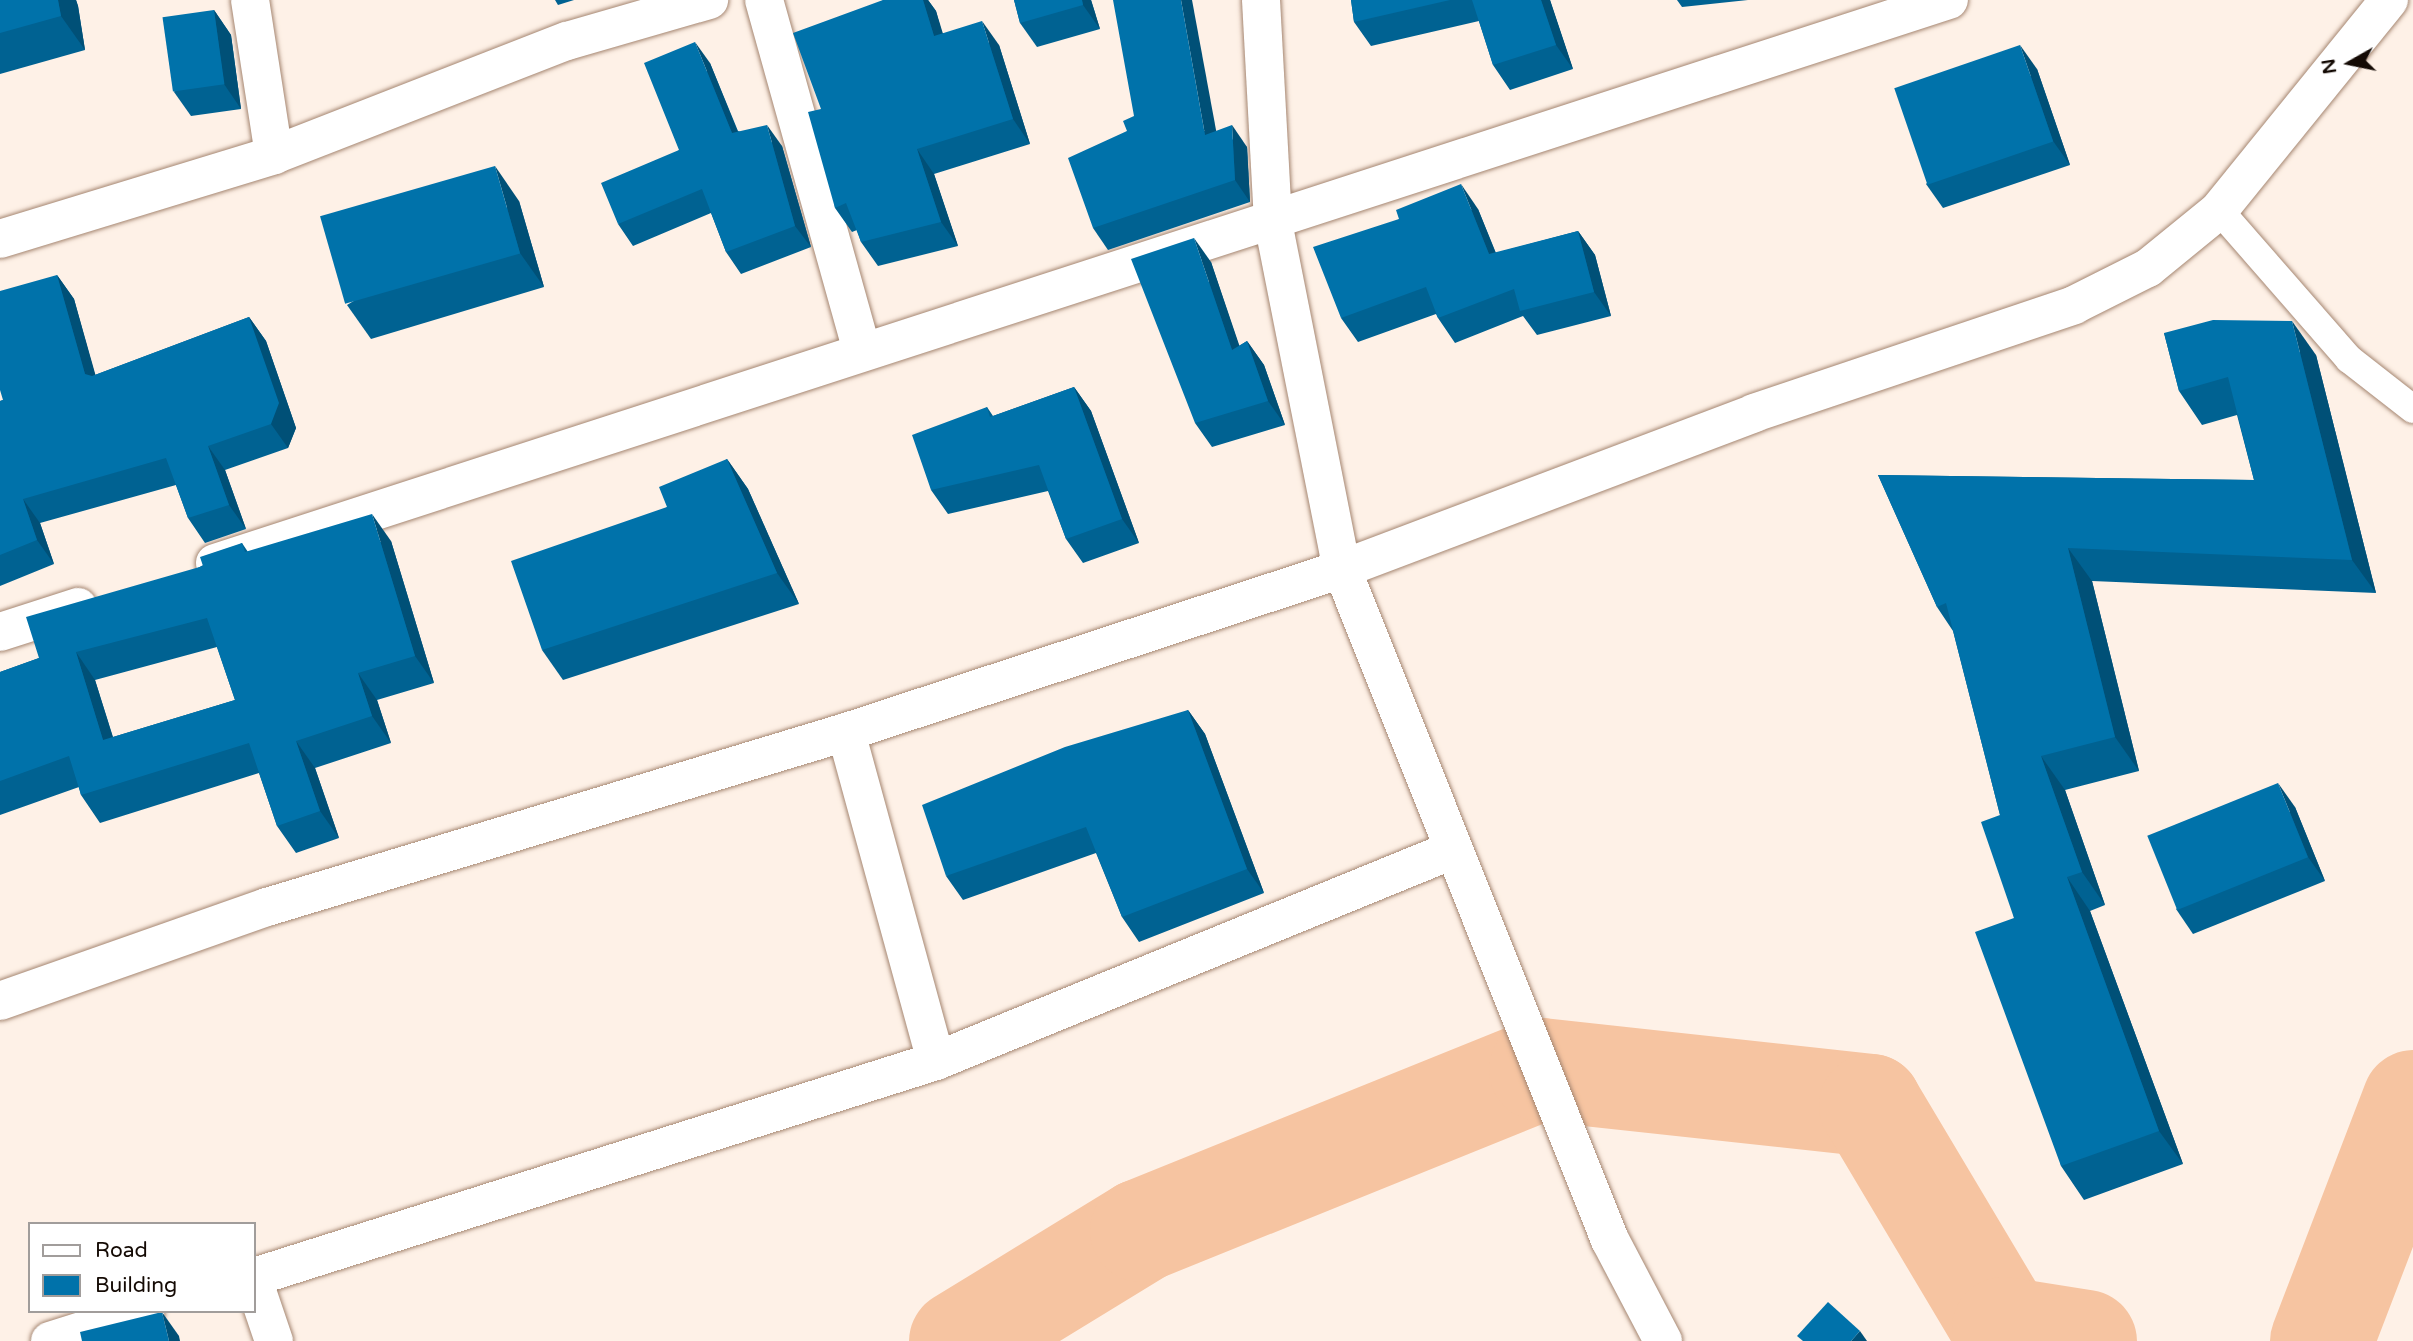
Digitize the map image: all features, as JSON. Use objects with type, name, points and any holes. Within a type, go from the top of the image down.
[{"type":"street","points":[[250,0],[274,155]]},
{"type":"street","points":[[0,239],[274,155],[567,41],[709,0]]},
{"type":"street","points":[[764,0],[862,351]]},
{"type":"street","points":[[1261,0],[1273,222],[1342,569],[1450,851],[1610,1240],[1663,1341]]},
{"type":"street","points":[[176,576],[862,351],[1273,222],[1949,0]]},
{"type":"street","points":[[0,1001],[267,907],[846,732],[1342,569],[1754,413],[2074,305],[2148,268],[2220,210],[2389,0]]},
{"type":"street","points":[[0,632],[113,596]]},
{"type":"street","points":[[846,732],[936,1061]]},
{"type":"street","points":[[256,1279],[936,1061],[1450,851]]},
{"type":"street","points":[[256,1286],[274,1341]]},
{"type":"street","points":[[50,1341],[139,1313]]},
{"type":"lane","points":[[2220,210],[2349,359],[2413,409]]},
{"type":"building","points":[[0,0],[58,0],[61,16],[0,33]]},
{"type":"building","points":[[883,0],[923,0],[934,36],[982,21],[1013,119],[917,149],[941,222],[861,242],[846,203],[835,208],[808,112],[821,109],[793,33]]},
{"type":"building","points":[[1014,0],[1082,0],[1083,5],[1020,23]]},
{"type":"building","points":[[1113,0],[1181,0],[1205,135],[1232,125],[1235,180],[1093,228],[1068,158],[1127,131],[1123,121],[1134,116]]},
{"type":"building","points":[[1351,0],[1450,0],[1354,22]]},
{"type":"building","points":[[1472,0],[1541,0],[1556,45],[1493,65]]},
{"type":"building","points":[[214,10],[224,84],[173,92],[163,17]]},
{"type":"building","points":[[695,42],[732,133],[767,125],[795,226],[726,252],[702,189],[618,224],[601,183],[679,150],[644,63]]},
{"type":"building","points":[[2020,45],[2053,141],[1927,185],[1894,88]]},
{"type":"building","points":[[495,166],[520,253],[345,304],[320,216]]},
{"type":"building","points":[[1461,184],[1489,254],[1578,231],[1594,292],[1520,311],[1514,289],[1438,318],[1426,287],[1341,318],[1313,247],[1399,219],[1396,210]]},
{"type":"building","points":[[1194,238],[1232,350],[1247,341],[1268,401],[1195,423],[1131,259]]},
{"type":"building","points":[[57,275],[85,374],[92,376],[249,317],[279,403],[271,424],[208,446],[229,505],[188,518],[166,458],[23,499],[37,540],[0,555],[0,401],[3,400],[0,390],[0,291]]},
{"type":"building","points":[[2213,320],[2292,321],[2352,560],[2068,548],[2115,737],[2041,756],[2082,872],[2067,877],[2159,1131],[2061,1166],[1975,932],[2014,918],[1981,822],[2000,815],[1946,603],[1937,607],[1878,475],[2254,480],[2228,377],[2179,391],[2164,333]]},
{"type":"building","points":[[1074,387],[1122,519],[1066,539],[1039,465],[931,490],[912,435],[987,407],[990,417]]},
{"type":"building","points":[[727,459],[777,573],[542,650],[511,561],[667,507],[659,487]]},
{"type":"building","points":[[372,514],[415,656],[358,673],[372,716],[296,741],[320,811],[277,826],[249,743],[81,795],[69,756],[0,781],[0,672],[39,658],[26,617],[203,566],[200,557],[242,543],[245,552]],"holes":[[[207,618],[235,700],[103,740],[76,652]]]},
{"type":"building","points":[[1188,710],[1247,869],[1122,917],[1086,827],[946,876],[922,805],[1065,747]]},
{"type":"building","points":[[2278,783],[2308,857],[2177,910],[2147,836]]},
{"type":"building","points":[[1828,1302],[1860,1331],[1851,1341],[1803,1341],[1797,1336]]},
{"type":"building","points":[[162,1313],[169,1341],[82,1341],[80,1332]]},
{"type":"waterway","points":[[960,1341],[1141,1230],[1540,1069],[1870,1105],[2003,1328],[2085,1341]]},
{"type":"waterway","points":[[2321,1341],[2413,1101]]}]
